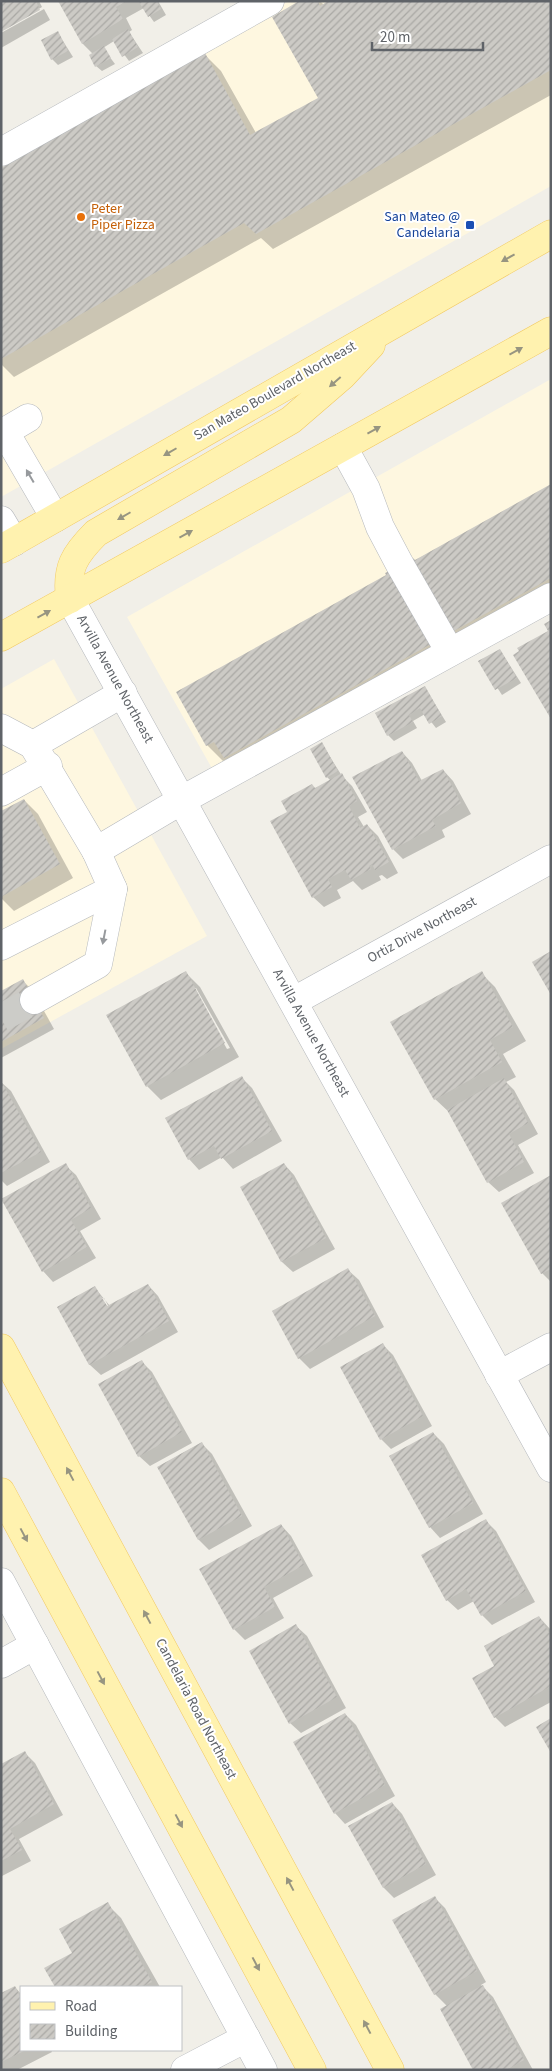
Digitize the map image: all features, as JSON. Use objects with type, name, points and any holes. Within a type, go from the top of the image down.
[{"type":"main road","name":"San Mateo Boulevard Northeast","points":[[5,537],[55,518],[393,322],[551,234]]},
{"type":"main road","points":[[70,599],[68,582],[70,568],[84,544],[96,532],[290,420],[342,376],[393,322]]},
{"type":"main road","points":[[1,637],[551,331]]},
{"type":"main road","name":"Candelaria Road Northeast","points":[[1,1348],[390,2070]]},
{"type":"main road","points":[[1,1492],[312,2070]]},
{"type":"street","points":[[1,152],[270,1]]},
{"type":"street","points":[[28,418],[3,433],[55,518]]},
{"type":"street","points":[[343,447],[366,489],[380,526],[395,556],[450,652]]},
{"type":"street","points":[[96,851],[182,800],[551,597]]},
{"type":"street","name":"Arvilla Avenue Northeast","points":[[70,599],[551,1468]]},
{"type":"street","points":[[1,792],[41,755],[123,693]]},
{"type":"street","points":[[1,728],[41,755],[96,851],[113,889],[98,964],[34,1000]]},
{"type":"street","name":"Ortiz Drive Northeast","points":[[294,1001],[551,859]]},
{"type":"street","points":[[1,946],[113,889]]},
{"type":"street","points":[[499,1375],[551,1347]]},
{"type":"street","points":[[1,1582],[263,2070]]},
{"type":"street","points":[[1,1664],[35,1645]]},
{"type":"street","points":[[185,2070],[246,2038]]},
{"type":"shaded area","points":[[289,1],[551,1],[551,186],[1,497],[1,164]]},
{"type":"shaded area","points":[[551,379],[551,587],[214,772],[127,617]]},
{"type":"shaded area","points":[[54,659],[207,936],[1,1049],[1,689]]},
{"type":"building","points":[[1,1],[36,1],[40,10],[1,32]]},
{"type":"building","points":[[58,1],[127,1],[116,7],[123,19],[82,44]]},
{"type":"building","points":[[157,1],[161,9],[148,17],[139,2]]},
{"type":"building","points":[[299,1],[318,1],[320,6],[328,1],[551,1],[551,70],[256,234],[244,223],[1,359],[1,168],[205,53],[250,135],[318,98],[272,17]]},
{"type":"building","points":[[128,29],[138,47],[122,57],[112,39]]},
{"type":"building","points":[[58,31],[68,51],[51,60],[41,40]]},
{"type":"building","points":[[104,46],[111,58],[95,67],[89,55]]},
{"type":"building","points":[[551,484],[551,578],[450,633],[408,560],[413,558],[415,560]]},
{"type":"building","points":[[391,570],[431,644],[224,758],[214,742],[206,746],[176,692],[386,575],[385,573]]},
{"type":"building","points":[[551,620],[551,719],[513,655],[519,651],[517,648],[548,631],[544,624]]},
{"type":"building","points":[[500,649],[517,678],[495,690],[478,661]]},
{"type":"building","points":[[425,686],[442,716],[429,724],[420,708],[409,715],[413,722],[387,736],[375,713]]},
{"type":"building","points":[[322,742],[338,771],[326,778],[310,749]]},
{"type":"building","points":[[402,751],[419,781],[443,769],[461,803],[432,820],[436,826],[392,850],[352,777]]},
{"type":"building","points":[[342,773],[357,801],[349,806],[360,828],[367,824],[389,862],[375,870],[372,864],[369,866],[371,869],[351,880],[345,870],[328,879],[332,887],[312,898],[270,821],[287,812],[281,801],[312,784],[315,788]]},
{"type":"building","points":[[24,799],[60,864],[1,897],[1,811]]},
{"type":"building","points":[[551,951],[551,995],[532,962]]},
{"type":"building","points":[[186,971],[225,1043],[146,1087],[106,1015]]},
{"type":"building","points":[[482,971],[513,1027],[490,1040],[502,1062],[434,1100],[390,1022]]},
{"type":"building","points":[[23,979],[44,1018],[1,1042],[1,991]]},
{"type":"building","points":[[242,1076],[272,1131],[221,1159],[214,1146],[188,1160],[165,1118]]},
{"type":"building","points":[[504,1078],[528,1123],[509,1134],[524,1162],[487,1183],[447,1110]]},
{"type":"building","points":[[1,1081],[41,1152],[1,1173]]},
{"type":"building","points":[[66,1163],[91,1208],[71,1220],[87,1247],[42,1272],[1,1199]]},
{"type":"building","points":[[284,1163],[326,1238],[281,1262],[240,1187]]},
{"type":"building","points":[[551,1175],[551,1269],[541,1274],[501,1203]]},
{"type":"building","points":[[348,1268],[375,1316],[298,1359],[272,1311]]},
{"type":"building","points":[[148,1284],[169,1321],[89,1365],[57,1307],[95,1286],[107,1306]]},
{"type":"building","points":[[383,1343],[423,1416],[380,1440],[340,1367]]},
{"type":"building","points":[[142,1360],[182,1432],[138,1457],[98,1384]]},
{"type":"building","points":[[433,1432],[473,1503],[429,1528],[389,1456]]},
{"type":"building","points":[[202,1442],[242,1516],[198,1540],[157,1467]]},
{"type":"building","points":[[486,1519],[526,1591],[481,1616],[466,1589],[446,1601],[421,1555]]},
{"type":"building","points":[[281,1524],[304,1565],[264,1587],[275,1607],[233,1630],[199,1569]]},
{"type":"building","points":[[539,1616],[551,1636],[551,1686],[494,1718],[472,1678],[494,1666],[484,1646]]},
{"type":"building","points":[[296,1624],[337,1697],[289,1724],[249,1651]]},
{"type":"building","points":[[345,1713],[385,1785],[334,1814],[293,1742]]},
{"type":"building","points":[[551,1718],[551,1753],[536,1727]]},
{"type":"building","points":[[25,1751],[54,1804],[10,1829],[22,1850],[1,1861],[1,1764]]},
{"type":"building","points":[[392,1802],[426,1864],[383,1888],[348,1826]]},
{"type":"building","points":[[435,1896],[477,1971],[434,1995],[392,1920]]},
{"type":"building","points":[[108,1902],[152,1982],[144,1986],[54,1986],[44,1968],[72,1953],[59,1929]]},
{"type":"building","points":[[483,1985],[524,2060],[506,2070],[473,2070],[440,2009]]},
{"type":"building","points":[[15,1986],[20,1997],[20,2051],[24,2051],[1,2062],[1,1993]]},
{"type":"tunnel","points":[[1,1018],[34,1000]]},
{"type":"place","name":"Peter Piper Pizza","points":[[81,217]]},
{"type":"place","name":"San Mateo @ Candelaria","points":[[470,225]]}]
